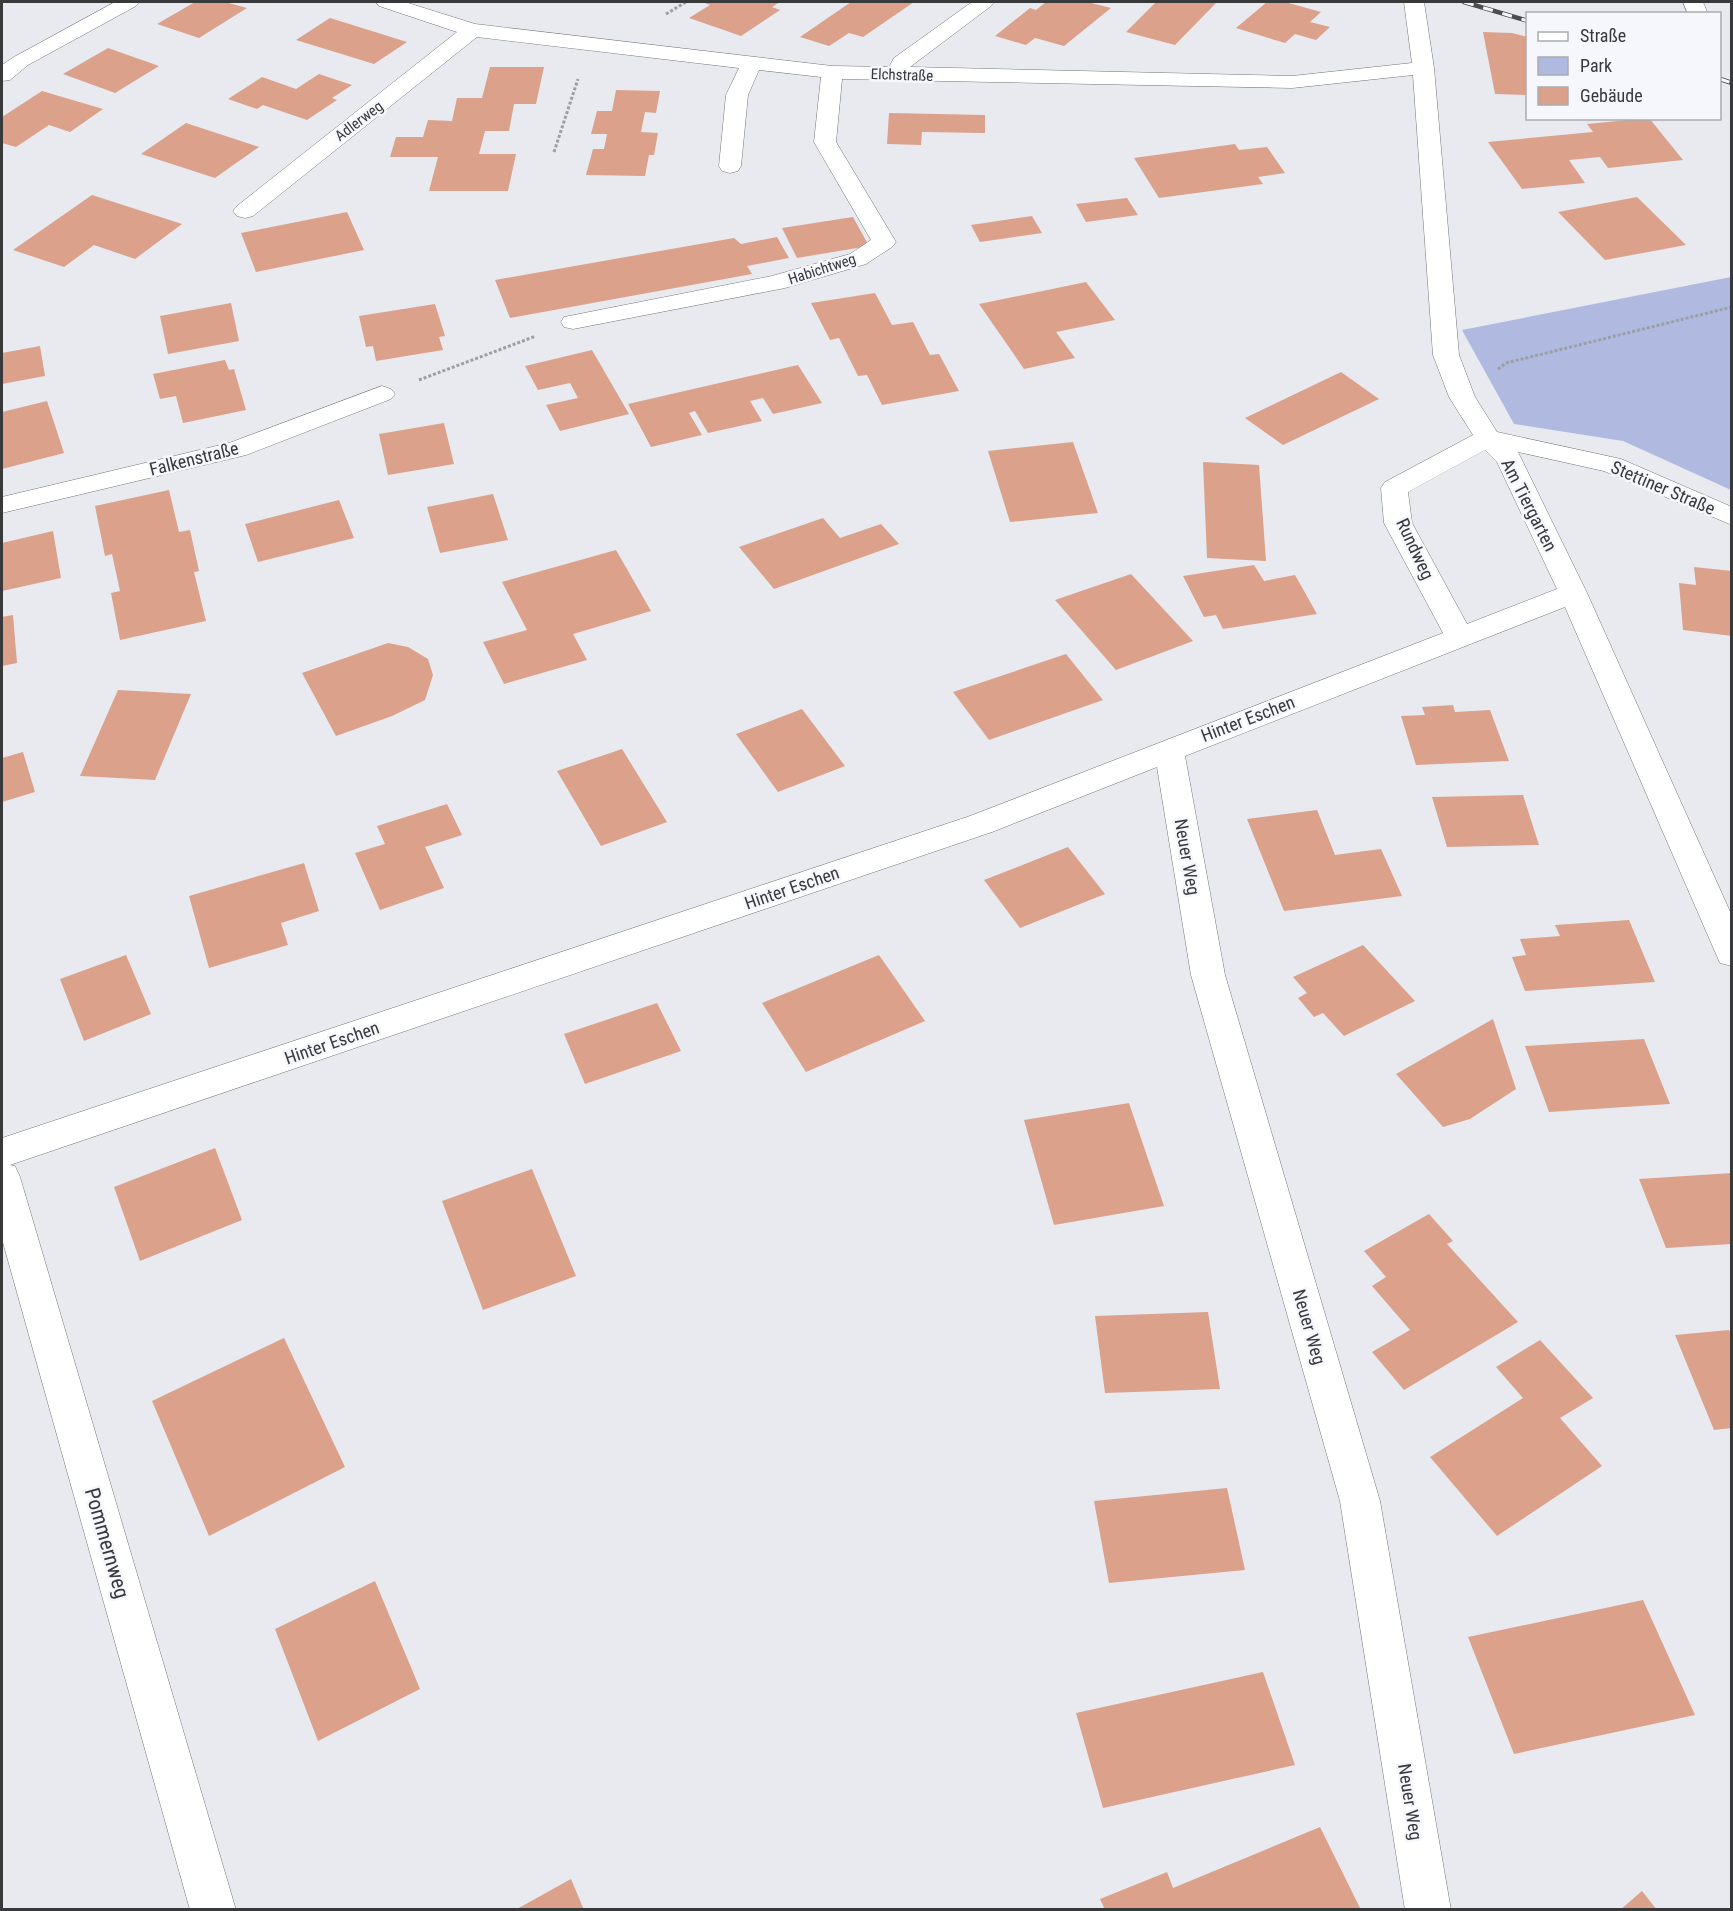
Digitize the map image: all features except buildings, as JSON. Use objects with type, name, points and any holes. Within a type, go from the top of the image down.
[{"type":"street","points":[[2,75],[21,62],[129,2]]},
{"type":"street","name":"Elchstraße","points":[[394,2],[472,30],[832,72],[1292,82],[1423,68]]},
{"type":"street","points":[[896,75],[902,63],[984,2]]},
{"type":"street","name":"Am Tiergarten","points":[[1414,2],[1423,68],[1446,355],[1462,397],[1488,438],[1509,459],[1572,593],[1731,954]]},
{"type":"street","name":"Adlerweg","points":[[245,212],[305,162],[405,87],[472,30]]},
{"type":"street","points":[[730,166],[737,95],[752,63]]},
{"type":"street","name":"Habichtweg","points":[[573,322],[776,284],[858,259],[885,242],[825,142],[832,72]]},
{"type":"street","name":"Falkenstraße","points":[[2,505],[237,449],[382,394]]},
{"type":"street","name":"Stettiner Straße","points":[[1488,438],[1612,465],[1731,517]]},
{"type":"street","name":"Rundweg","points":[[1460,638],[1398,523],[1394,488],[1488,438]]},
{"type":"street","name":"Hinter Eschen","points":[[2,1153],[981,824],[1572,593]]},
{"type":"street","name":"Neuer Weg","points":[[1169,750],[1208,975],[1360,1502],[1428,1910]]},
{"type":"street","name":"Pommernweg","points":[[2,1177],[213,1910]]},
{"type":"path","points":[[554,152],[590,44]]},
{"type":"path","points":[[1462,397],[1506,363],[1731,307]]},
{"type":"path","points":[[382,394],[573,322]]},
{"type":"green space","points":[[1731,277],[1731,490],[1623,441],[1514,424],[1462,330]]},
{"type":"railway","points":[[1464,2],[1526,20]]},
{"type":"railway","points":[[1721,79],[1732,83]]}]
